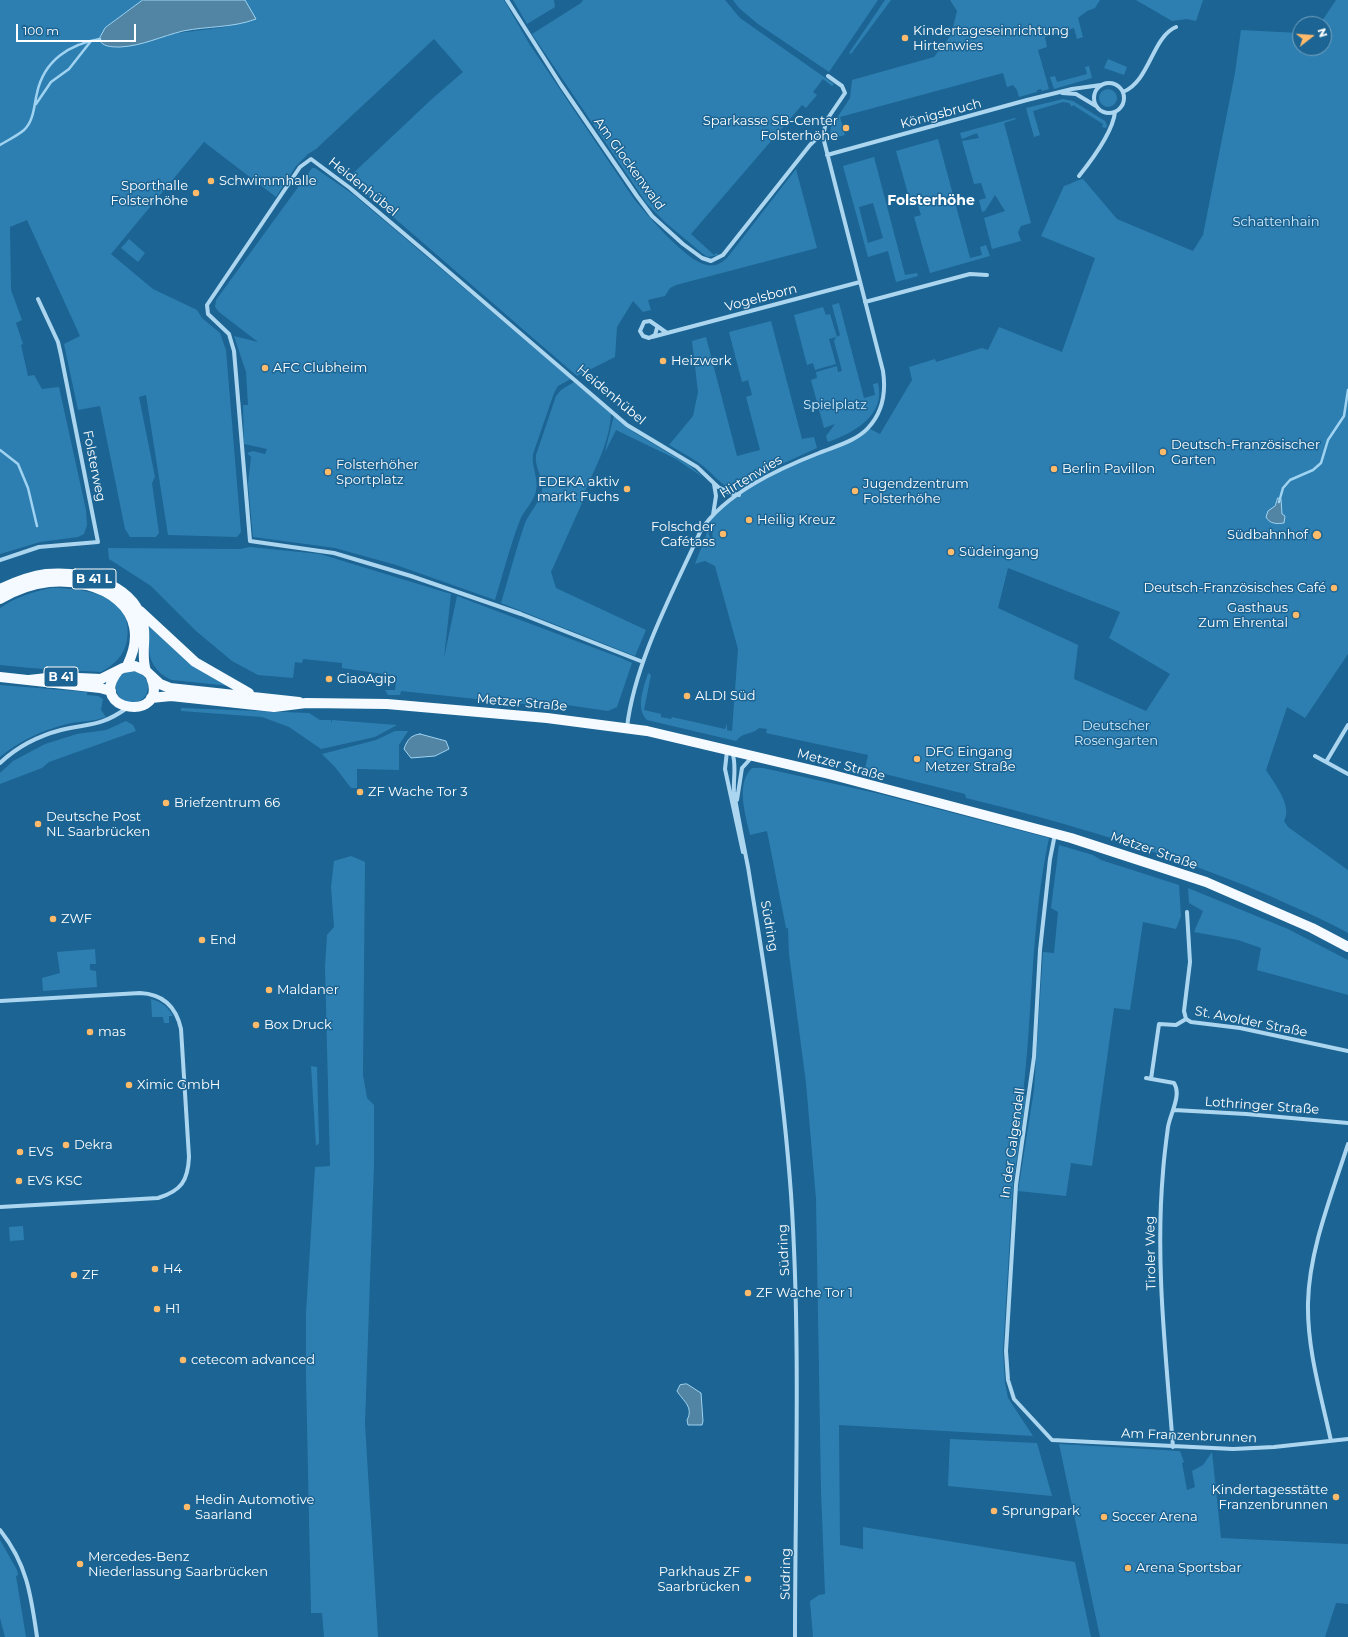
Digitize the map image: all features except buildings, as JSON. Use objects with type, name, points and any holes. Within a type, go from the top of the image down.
[{"type":"main road","name":"B 41 L","points":[[0,589],[34,576],[60,573],[74,574],[110,585],[129,598],[137,608],[144,627],[143,662],[149,674]]},
{"type":"main road","name":"B 41 L","points":[[0,599],[23,587],[50,582],[90,586],[112,595],[127,609],[134,624],[134,648],[127,666]]},
{"type":"main road","points":[[137,608],[195,662],[214,674],[257,696]]},
{"type":"main road","points":[[127,666],[118,671],[112,680],[111,691],[117,702],[127,708]]},
{"type":"main road","name":"Metzer Straße","points":[[127,666],[139,667],[160,684],[170,688],[293,700],[306,704]]},
{"type":"main road","name":"B 41","points":[[29,680],[56,676],[101,679],[118,671]]},
{"type":"main road","points":[[149,674],[154,687],[151,698]]},
{"type":"main road","name":"B 41","points":[[0,677],[100,688],[111,691]]},
{"type":"main road","name":"Metzer Straße","points":[[127,708],[139,708],[146,704],[151,698],[172,696],[274,707],[306,704],[387,704],[627,727],[829,774],[1056,833],[1206,882],[1312,928],[1348,947]]},
{"type":"street","name":"Am Glockenwald","points":[[507,0],[561,85],[644,206],[683,244],[707,261],[715,260],[723,255],[810,145],[816,139],[823,136]]},
{"type":"street","points":[[1079,176],[1108,130],[1114,119],[1115,112],[1122,106],[1124,96],[1123,92],[1135,85],[1167,33],[1176,27]]},
{"type":"street","points":[[823,136],[826,121],[845,93],[842,86],[828,76]]},
{"type":"street","name":"Königsbruch","points":[[827,156],[1059,92],[1111,83],[1120,87],[1123,92]]},
{"type":"street","points":[[1096,106],[1093,96],[1096,89],[1101,85]]},
{"type":"street","name":"Königsbruch","points":[[1059,92],[1076,94],[1096,106],[1102,112],[1115,112]]},
{"type":"street","name":"Hirtenwies","points":[[627,727],[630,704],[643,662],[701,530],[721,507],[739,495],[793,464],[856,437],[872,423],[882,405],[884,383],[883,371],[823,136]]},
{"type":"street","name":"Heidenhübel","points":[[643,662],[521,614],[411,576],[334,552],[250,541],[234,351],[229,334],[208,314],[207,305],[300,167],[311,159],[342,182],[585,387],[627,425],[697,467],[714,484],[730,493],[739,495]]},
{"type":"street","points":[[865,302],[970,274],[987,275]]},
{"type":"street","name":"Vogelsborn","points":[[652,337],[860,282]]},
{"type":"street","name":"Folsterweg","points":[[0,560],[39,547],[98,542],[58,342],[38,299]]},
{"type":"street","points":[[657,328],[657,332],[652,337],[643,336],[640,331],[641,325],[650,321],[654,322],[657,328],[668,333]]},
{"type":"street","points":[[713,515],[716,496],[714,484]]},
{"type":"street","points":[[0,764],[24,746],[42,736],[62,730],[99,724],[127,708]]},
{"type":"street","points":[[1326,762],[1348,725]]},
{"type":"street","name":"Südring","points":[[730,751],[734,760],[734,784],[737,804],[762,944],[773,1018],[784,1108],[791,1195],[796,1287],[795,1637]]},
{"type":"street","name":"Südring","points":[[730,751],[725,769],[747,866]]},
{"type":"street","name":"Südring","points":[[737,804],[742,768],[753,756]]},
{"type":"street","points":[[1315,756],[1348,774]]},
{"type":"street","name":"In der Galgendell","points":[[1052,1440],[1014,1399],[1008,1380],[1006,1351],[1016,1185],[1034,1057],[1040,950],[1049,866],[1056,833]]},
{"type":"street","name":"St. Avolder Straße","points":[[1186,912],[1190,962],[1184,1011],[1186,1019],[1191,1022],[1279,1036],[1348,1052]]},
{"type":"street","points":[[0,1001],[140,993],[154,995],[167,1001],[174,1009],[181,1029],[189,1157],[188,1172],[183,1183],[170,1194],[158,1198],[0,1207]]},
{"type":"street","name":"Tiroler Weg","points":[[1172,1446],[1159,1234],[1163,1168],[1169,1124],[1174,1110],[1177,1087],[1174,1083],[1149,1079],[1159,1024],[1176,1025],[1186,1019]]},
{"type":"street","name":"Lothringer Straße","points":[[1174,1110],[1246,1114],[1348,1123]]},
{"type":"street","points":[[1331,1441],[1311,1348],[1308,1303],[1310,1276],[1316,1249],[1348,1144]]},
{"type":"street","name":"Am Franzenbrunnen","points":[[1052,1440],[1233,1449],[1274,1447],[1348,1439]]},
{"type":"street","points":[[0,1530],[16,1552],[27,1579],[37,1637]]},
{"type":"green space","points":[[0,0],[143,0],[105,28],[134,45],[170,34],[225,27],[255,19],[245,0],[504,0],[530,45],[634,199],[668,237],[689,256],[707,265],[718,264],[725,260],[796,169],[817,248],[676,285],[670,288],[665,296],[648,300],[651,310],[643,312],[633,301],[617,327],[615,357],[577,376],[348,178],[433,98],[463,72],[434,39],[296,166],[276,197],[204,142],[111,254],[153,289],[197,310],[202,318],[220,333],[226,350],[241,532],[237,537],[168,535],[146,395],[139,397],[155,477],[152,483],[159,533],[156,537],[130,537],[125,529],[100,406],[78,410],[64,344],[80,336],[27,220],[10,227],[11,290],[22,320],[16,323],[23,344],[21,345],[28,376],[34,375],[42,389],[59,387],[86,510],[87,525],[84,534],[78,537],[40,542],[0,554]]},
{"type":"green space","points":[[513,0],[554,0],[555,7],[527,24]]},
{"type":"green space","points":[[583,0],[725,0],[740,18],[834,84],[832,86],[823,79],[813,92],[817,95],[806,108],[802,105],[691,234],[714,255],[716,253],[719,255],[708,257],[703,254],[666,223],[647,204],[532,34],[581,3]]},
{"type":"green space","points":[[733,0],[878,0],[829,72],[758,24],[739,8]]},
{"type":"green space","points":[[885,0],[891,0],[851,54],[849,53]]},
{"type":"green space","points":[[950,0],[1100,0],[1095,8],[1087,11],[1078,18],[1083,37],[1077,39],[1074,28],[1045,37],[1047,47],[1038,50],[1049,89],[1042,91],[1041,89],[1037,90],[1037,92],[1019,97],[1017,90],[1013,85],[1007,87],[1003,73],[840,117],[845,135],[829,139],[831,127],[850,98],[852,80],[934,57],[951,35],[957,11]]},
{"type":"green space","points":[[1136,0],[1203,0],[1196,21],[1187,19],[1172,21]]},
{"type":"green space","name":"Deutsch-Französischer Garten","points":[[1336,0],[1348,0],[1348,654],[1305,718],[1287,707],[1266,770],[1278,788],[1284,802],[1286,815],[1284,821],[1288,827],[1348,870],[1348,933],[1317,917],[1263,893],[1227,878],[1154,852],[1079,828],[966,798],[965,794],[865,769],[868,755],[766,733],[767,729],[759,728],[753,732],[741,736],[736,741],[647,720],[643,715],[641,704],[648,673],[651,675],[644,710],[661,714],[661,717],[671,719],[672,717],[725,729],[727,724],[727,730],[732,731],[738,649],[715,566],[705,561],[695,564],[708,530],[711,544],[713,544],[712,525],[709,519],[741,493],[777,472],[847,442],[868,428],[880,434],[912,380],[909,367],[935,359],[936,362],[982,348],[988,350],[999,327],[1062,352],[1095,258],[1041,236],[1064,186],[1083,179],[1117,219],[1193,251],[1203,235],[1235,73],[1241,30],[1292,33],[1292,56],[1332,56],[1332,16],[1325,16]],"holes":[[[1008,568],[1120,612],[1109,638],[1170,674],[1146,711],[1074,679],[1078,645],[998,608]]]},
{"type":"green space","points":[[1108,59],[1127,67],[1124,75],[1104,68]]},
{"type":"green space","points":[[1089,66],[1092,78],[1054,89],[1050,77],[1055,76],[1057,82],[1087,74],[1085,67]]},
{"type":"green space","points":[[1108,89],[1114,92],[1117,98],[1114,104],[1108,107],[1102,104],[1099,98],[1102,92]]},
{"type":"green space","points":[[1063,99],[1073,101],[1105,121],[1107,125],[1106,128],[1102,127],[1103,124],[1073,105],[1072,107],[1069,103],[1063,102],[1033,111],[1040,135],[1034,137],[1026,108]]},
{"type":"green space","points":[[1015,118],[1016,119],[1004,123],[1031,223],[1021,226],[1018,232],[1021,241],[992,249],[984,218],[1005,211],[995,195],[985,211],[982,212],[979,200],[986,198],[981,183],[974,184],[962,141],[979,138],[977,133],[962,139],[960,133]]},
{"type":"green space","points":[[938,139],[970,258],[982,255],[980,247],[986,245],[990,256],[930,273],[914,217],[921,215],[916,199],[910,201],[896,151]]},
{"type":"green space","points":[[874,157],[905,275],[917,273],[918,276],[896,282],[888,251],[868,257],[843,166]],"holes":[[[873,203],[883,238],[868,243],[859,207]]]},
{"type":"green space","points":[[312,168],[315,168],[354,195],[571,379],[558,386],[554,393],[533,454],[533,463],[537,482],[535,495],[520,520],[495,600],[396,565],[335,548],[253,537],[248,484],[251,457],[247,453],[253,451],[265,454],[267,449],[244,444],[243,405],[248,405],[246,372],[234,336],[258,342],[219,312],[215,307],[216,300]]},
{"type":"green space","points":[[129,239],[145,253],[138,262],[121,248]]},
{"type":"green space","name":"Spielplatz","points":[[839,303],[864,398],[875,395],[873,384],[878,383],[879,395],[877,405],[865,422],[847,434],[828,442],[826,436],[835,424],[824,428],[811,380],[817,378],[816,372],[837,366],[838,372],[842,371],[834,341],[836,337],[829,339],[836,364],[815,370],[813,363],[807,365],[794,315],[823,307],[826,315],[830,314],[837,337],[840,335],[832,305]]},
{"type":"green space","points":[[771,321],[802,439],[814,437],[817,448],[782,464],[735,492],[725,486],[699,463],[669,445],[693,416],[698,392],[692,341],[706,337],[737,456],[760,450],[746,397],[752,395],[748,380],[742,382],[729,332]]},
{"type":"green space","points":[[574,382],[611,413],[610,423],[602,453],[585,491],[587,492],[551,572],[556,588],[646,630],[635,656],[501,603],[525,523],[539,500],[542,491],[542,482],[536,464],[536,455],[556,396],[561,390]]},
{"type":"green space","points":[[614,415],[635,433],[689,465],[704,478],[676,459],[616,430],[605,452]]},
{"type":"green space","points":[[250,547],[320,554],[451,594],[444,658],[457,596],[621,658],[632,663],[617,707],[608,711],[553,703],[533,705],[401,691],[400,695],[388,695],[385,690],[395,690],[397,676],[342,668],[342,663],[303,659],[302,663],[295,662],[293,678],[258,675],[232,661],[196,631],[151,586],[109,559],[108,548],[240,549]]},
{"type":"green space","points":[[51,588],[78,590],[104,597],[115,604],[123,613],[127,625],[126,646],[118,659],[111,666],[101,672],[0,665],[0,608],[24,595]]},
{"type":"green space","points":[[149,625],[230,686],[172,680],[159,672],[149,653]]},
{"type":"green space","points":[[132,671],[143,676],[148,687],[143,698],[132,703],[121,698],[116,687],[121,676]]},
{"type":"green space","points":[[0,685],[87,692],[87,695],[98,696],[103,699],[101,710],[106,717],[49,729],[23,741],[0,757]]},
{"type":"green space","points":[[181,708],[309,713],[320,720],[331,720],[331,724],[332,720],[397,725],[375,737],[321,749],[289,727],[262,717],[181,711]]},
{"type":"green space","points":[[126,721],[133,725],[136,731],[49,762],[42,768],[0,784],[0,773],[13,761],[45,744],[77,734],[106,730]]},
{"type":"green space","points":[[395,731],[408,731],[399,745],[399,770],[357,769],[357,788],[351,788],[335,767],[322,754],[376,740]]},
{"type":"green space","points":[[752,768],[763,768],[880,794],[1049,838],[1043,870],[1036,934],[1023,1095],[1026,1096],[1013,1185],[1003,1351],[1005,1383],[1008,1398],[1033,1436],[839,1425],[840,1545],[863,1549],[863,1527],[1075,1562],[1091,1637],[813,1637],[810,1601],[819,1595],[825,1594],[821,1490],[816,1199],[806,1083],[789,954],[788,928],[786,928],[767,831],[750,835],[744,810],[744,783]]},
{"type":"green space","points":[[1059,845],[1093,855],[1101,860],[1179,885],[1181,916],[1176,929],[1143,922],[1130,1010],[1114,1008],[1092,1166],[1071,1163],[1066,1196],[1018,1191],[1034,1090],[1043,952],[1054,953],[1058,912],[1051,908]]},
{"type":"green space","points":[[351,856],[365,862],[363,1075],[367,1098],[374,1105],[374,1164],[365,1424],[378,1637],[324,1637],[322,1613],[311,1613],[306,1313],[315,1167],[330,1166],[325,967],[327,935],[334,927],[331,887],[334,861]]},
{"type":"green space","points":[[1188,888],[1288,929],[1348,960],[1348,995],[1257,970],[1261,948],[1238,940],[1194,932],[1203,911],[1189,903]]},
{"type":"green space","points":[[95,949],[96,964],[90,964],[90,970],[96,971],[97,987],[43,991],[42,978],[60,973],[57,952]]},
{"type":"green space","points":[[151,999],[161,1003],[169,1010],[173,1016],[169,1016],[169,1023],[164,1023],[163,1017],[152,1017]]},
{"type":"green space","points":[[311,1066],[317,1067],[319,1143],[316,1146]]},
{"type":"green space","points":[[23,1226],[24,1240],[10,1241],[9,1227]]},
{"type":"green space","points":[[950,1439],[1037,1443],[1052,1496],[948,1486]]},
{"type":"green space","points":[[1059,1444],[1180,1451],[1184,1462],[1182,1463],[1187,1490],[1195,1487],[1192,1471],[1203,1465],[1212,1452],[1221,1538],[1348,1544],[1348,1604],[1336,1603],[1325,1637],[1100,1637]]},
{"type":"green space","points":[[0,1540],[17,1570],[18,1575],[16,1576],[26,1637],[5,1637],[0,1618]]},
{"type":"shaded area","points":[[143,0],[245,0],[256,19],[238,24],[192,29],[144,43],[128,46],[111,47],[102,44],[99,39],[105,28]]},
{"type":"shaded area","points":[[1278,498],[1281,499],[1282,514],[1285,516],[1284,523],[1274,523],[1269,521],[1266,517],[1268,511],[1275,506]]},
{"type":"shaded area","points":[[420,734],[446,741],[449,749],[435,756],[411,758],[404,749],[405,746],[412,737]]},
{"type":"shaded area","points":[[687,1384],[701,1393],[702,1425],[688,1425],[687,1420],[689,1411],[687,1404],[677,1391],[680,1385]]},
{"type":"waterway","points":[[0,145],[24,130],[30,122],[40,81],[52,63],[60,56],[78,45],[100,39]]},
{"type":"waterway","points":[[36,104],[51,82],[69,69],[91,41]]},
{"type":"waterway","points":[[1279,502],[1283,488],[1290,480],[1313,470],[1321,463],[1328,440],[1344,416],[1348,390]]},
{"type":"waterway","points":[[0,450],[18,464],[28,488],[37,526]]},
{"type":"place","name":"Kindertageseinrichtung Hirtenwies","points":[[905,38]]},
{"type":"place","name":"Sparkasse SB-Center Folsterhöhe","points":[[846,128]]},
{"type":"place","name":"Schwimmhalle","points":[[211,181]]},
{"type":"place","name":"Sporthalle Folsterhöhe","points":[[196,193]]},
{"type":"place","name":"Heizwerk","points":[[663,361]]},
{"type":"place","name":"AFC Clubheim","points":[[265,368]]},
{"type":"place","name":"Deutsch-Französischer Garten","points":[[1163,452]]},
{"type":"place","name":"Berlin Pavillon","points":[[1054,469]]},
{"type":"place","name":"Folsterhöher Sportplatz","points":[[328,472]]},
{"type":"place","name":"EDEKA aktiv markt Fuchs","points":[[627,489]]},
{"type":"place","name":"Jugendzentrum Folsterhöhe","points":[[855,491]]},
{"type":"place","name":"Heilig Kreuz","points":[[749,520]]},
{"type":"place","name":"Folschder Cafétass","points":[[723,534]]},
{"type":"place","name":"Südbahnhof","points":[[1317,535]]},
{"type":"place","name":"Südeingang","points":[[951,552]]},
{"type":"place","name":"Deutsch-Französisches Café","points":[[1334,588]]},
{"type":"place","name":"Gasthaus Zum Ehrental","points":[[1296,615]]},
{"type":"place","name":"CiaoAgip","points":[[329,679]]},
{"type":"place","name":"ALDI Süd","points":[[687,696]]},
{"type":"place","name":"DFG Eingang Metzer Straße","points":[[917,759]]},
{"type":"place","name":"ZF Wache Tor 3","points":[[360,792]]},
{"type":"place","name":"Briefzentrum 66","points":[[166,803]]},
{"type":"place","name":"Deutsche Post NL Saarbrücken","points":[[38,824]]},
{"type":"place","name":"ZWF","points":[[53,919]]},
{"type":"place","name":"End","points":[[202,940]]},
{"type":"place","name":"Maldaner","points":[[269,990]]},
{"type":"place","name":"Box Druck","points":[[256,1025]]},
{"type":"place","name":"mas","points":[[90,1032]]},
{"type":"place","name":"Ximic GmbH","points":[[129,1085]]},
{"type":"place","name":"Dekra","points":[[66,1145]]},
{"type":"place","name":"EVS","points":[[20,1152]]},
{"type":"place","name":"EVS KSC","points":[[19,1181]]},
{"type":"place","name":"H4","points":[[155,1269]]},
{"type":"place","name":"ZF","points":[[74,1275]]},
{"type":"place","name":"ZF Wache Tor 1","points":[[748,1293]]},
{"type":"place","name":"H1","points":[[157,1309]]},
{"type":"place","name":"cetecom advanced","points":[[183,1360]]},
{"type":"place","name":"Kindertagesstätte Franzenbrunnen","points":[[1336,1497]]},
{"type":"place","name":"Hedin Automotive Saarland","points":[[187,1507]]},
{"type":"place","name":"Sprungpark","points":[[994,1511]]},
{"type":"place","name":"Soccer Arena","points":[[1104,1517]]},
{"type":"place","name":"Mercedes-Benz Niederlassung Saarbrücken","points":[[80,1564]]},
{"type":"place","name":"Arena Sportsbar","points":[[1128,1568]]},
{"type":"place","name":"Parkhaus ZF Saarbrücken","points":[[748,1579]]},
{"type":"district","name":"Folsterhöhe","points":[[931,201]]},
{"type":"park label","name":"Schattenhain","points":[[1276,222]]},
{"type":"park label","name":"Deutscher Rosengarten","points":[[1116,734]]}]
